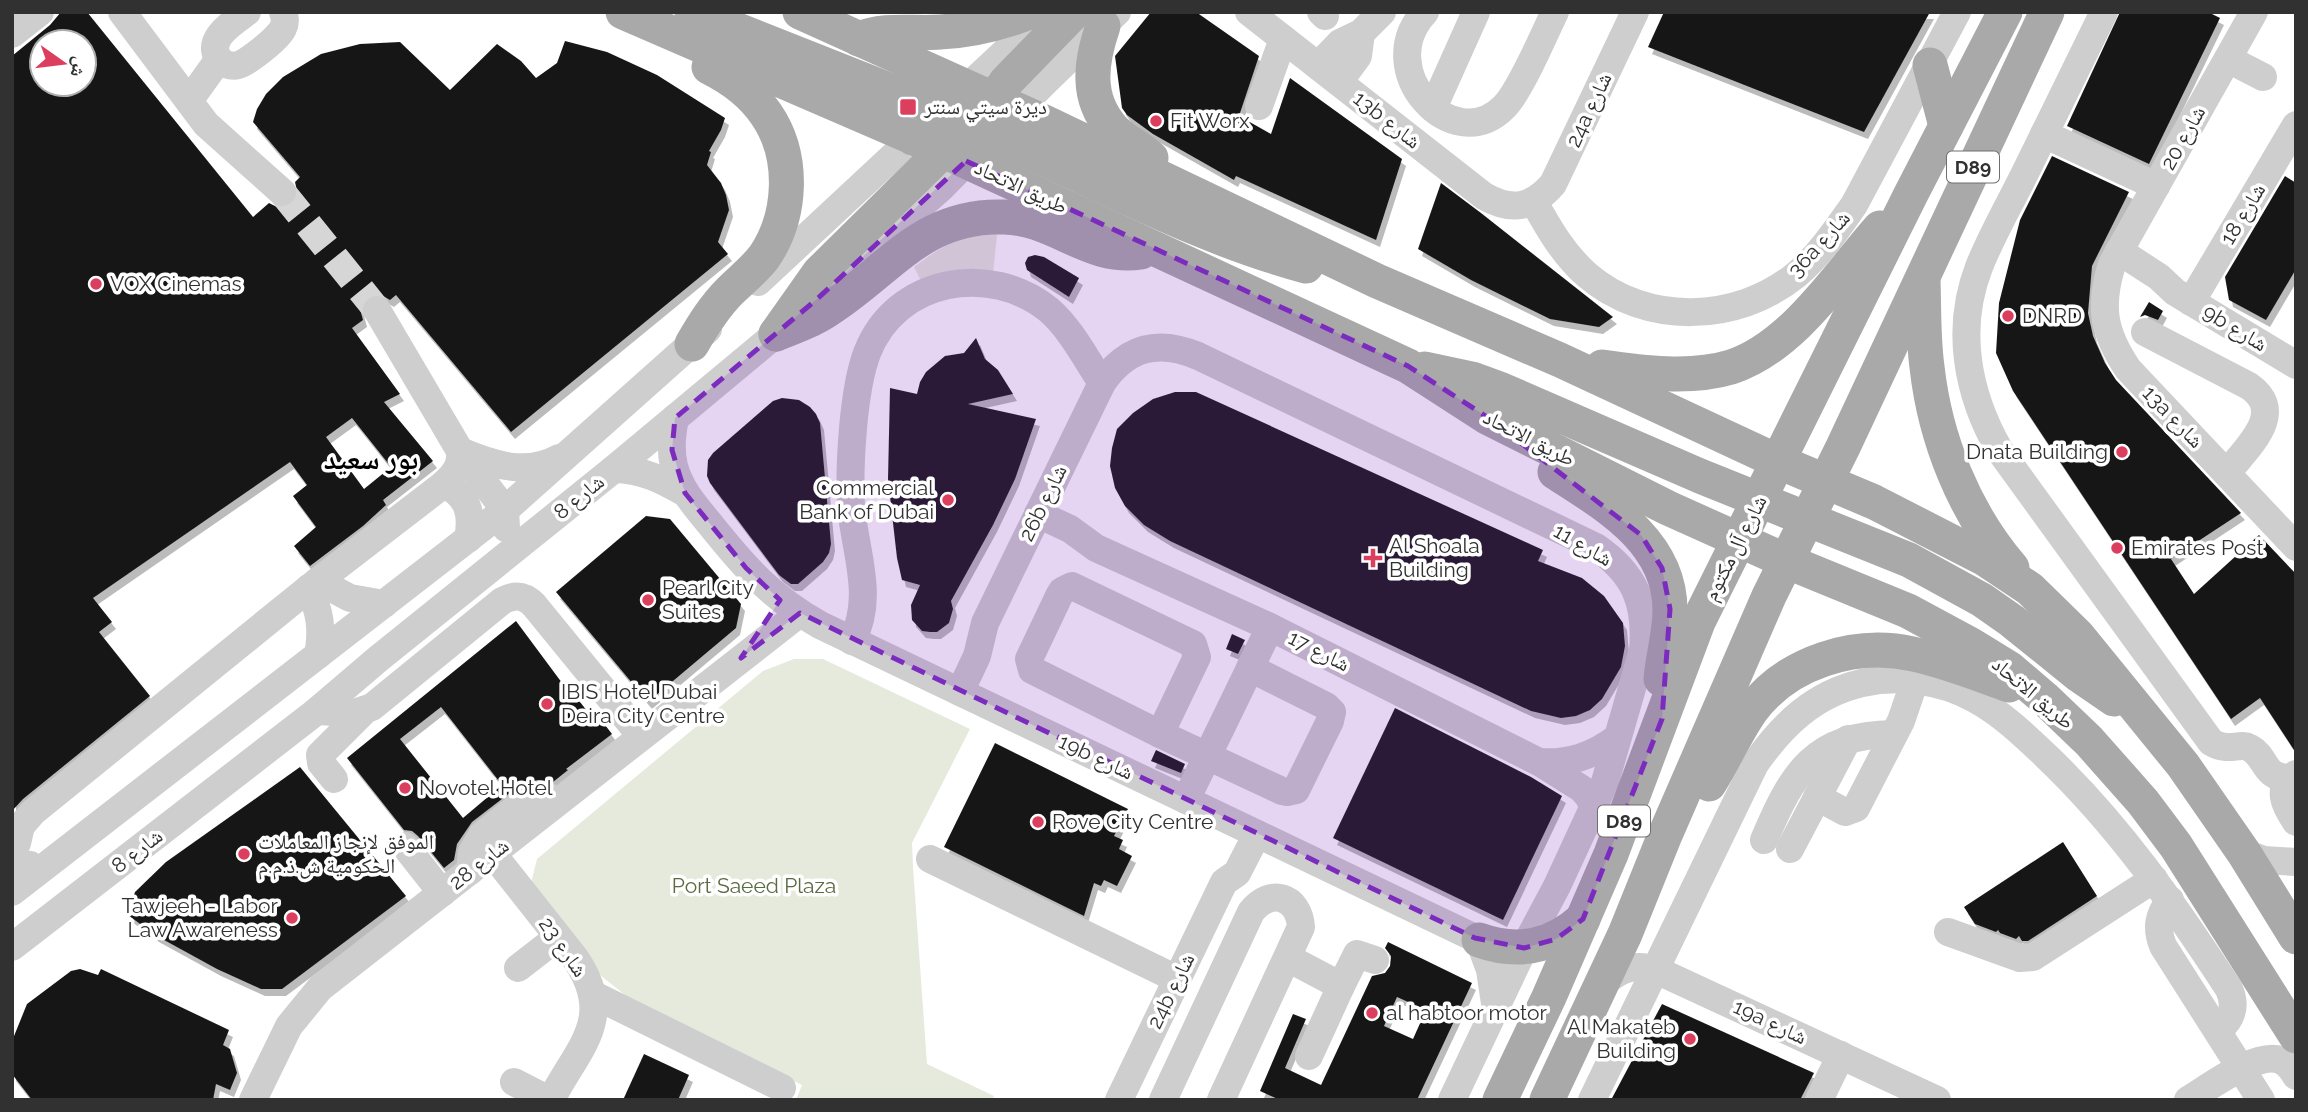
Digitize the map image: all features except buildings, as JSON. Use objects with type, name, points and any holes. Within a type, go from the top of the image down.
[{"type":"main road","points":[[692,12],[968,124],[1199,229],[1246,247],[1330,272],[1377,281]]},
{"type":"main road","name":"طريق الاتحاد","points":[[800,12],[859,39],[968,124],[1154,248],[1408,366],[1487,417],[1682,515],[1908,611],[2010,669],[2089,741],[2143,802],[2176,846],[2296,1036]]},
{"type":"main road","points":[[859,39],[878,33],[967,29],[1030,12]]},
{"type":"main road","name":"شارع آل مكتوم","points":[[1500,1100],[1611,854],[1698,622],[1910,194],[2006,12]]},
{"type":"main road","name":"D89","points":[[1547,1100],[1604,983],[1665,835],[1786,561],[2048,12]]},
{"type":"main road","points":[[632,16],[671,50],[724,75],[750,95],[767,115],[783,152],[786,189],[776,236],[764,257],[716,306],[692,344]]},
{"type":"main road","name":"طريق الاتحاد","points":[[632,16],[1183,190],[1377,281],[1826,480],[1951,540],[2030,589],[2078,636],[2183,765],[2244,853],[2296,937]]},
{"type":"main road","points":[[776,334],[819,273],[968,124],[1006,82],[1098,17]]},
{"type":"main road","points":[[1098,17],[1091,80],[1099,107],[1113,129],[1147,155],[1183,190]]},
{"type":"main road","points":[[1930,65],[1946,126]]},
{"type":"main road","points":[[1560,360],[1647,374],[1689,373],[1731,367],[1762,351],[1790,331],[1814,308],[1859,251],[1910,194]]},
{"type":"main road","points":[[776,334],[830,309],[905,248],[928,234],[966,220],[1006,217],[1032,221],[1110,253],[1127,254],[1154,248]]},
{"type":"main road","points":[[1923,272],[1927,366],[1937,420],[1950,466],[1984,531],[2030,589]]},
{"type":"main road","points":[[1408,366],[1472,379],[1502,390],[1700,476],[1909,560],[1950,581],[2012,621],[2103,693],[2140,712]]},
{"type":"main road","points":[[1487,417],[1532,456],[1625,521],[1641,535],[1654,552],[1662,568],[1670,609],[1659,696],[1662,719]]},
{"type":"main road","points":[[1665,835],[1705,790],[1752,709],[1772,688],[1796,670],[1824,659],[1862,651],[1911,653],[2044,698]]},
{"type":"main road","points":[[1479,940],[1507,948],[1524,948],[1556,939],[1583,919]]},
{"type":"street","points":[[121,12],[205,124],[282,192]]},
{"type":"street","points":[[146,12],[205,124]]},
{"type":"street","points":[[247,12],[226,29],[217,39],[215,46],[219,59],[233,66],[243,63],[282,31],[285,18],[283,12]]},
{"type":"street","name":"شارع 8","points":[[12,892],[21,855],[318,655],[505,510],[692,344],[968,124],[1048,12]]},
{"type":"street","points":[[1328,74],[1340,43],[1361,33],[1382,12]]},
{"type":"street","points":[[1425,12],[1410,33],[1406,49],[1412,82],[1420,96],[1433,108],[1454,119],[1477,121],[1492,116],[1504,107],[1514,94],[1555,12]]},
{"type":"street","points":[[1433,108],[1476,12]]},
{"type":"street","name":"24a شارع","points":[[1534,202],[1544,194],[1560,173],[1636,12]]},
{"type":"street","name":"36a شارع","points":[[1534,202],[1565,253],[1588,276],[1615,294],[1645,306],[1676,312],[1709,312],[1740,305],[1770,293],[1797,274],[1838,228],[1854,205],[1957,12]]},
{"type":"street","points":[[2104,12],[1980,265],[1972,289],[1966,338],[1968,363],[1979,409],[2000,451],[2211,742],[2228,749],[2248,747],[2269,772],[2282,778],[2293,776]]},
{"type":"street","name":"شارع 20","points":[[2116,258],[2254,12]]},
{"type":"street","name":"13b شارع","points":[[1258,15],[1283,39],[1484,196],[1508,206],[1534,202]]},
{"type":"street","points":[[1259,106],[1283,39]]},
{"type":"street","points":[[191,98],[219,59]]},
{"type":"street","points":[[175,68],[197,68],[219,59]]},
{"type":"street","points":[[2228,59],[2263,77]]},
{"type":"street","name":"شارع 18","points":[[2183,297],[2296,125]]},
{"type":"street","points":[[2044,134],[2156,186]]},
{"type":"street","name":"9b شارع","points":[[2116,258],[2144,282],[2183,297],[2296,365]]},
{"type":"street","name":"13a شارع","points":[[2116,258],[2105,287],[2104,309],[2107,330],[2115,351],[2128,369],[2296,547]]},
{"type":"street","points":[[852,641],[862,619],[864,594],[851,504],[853,428],[867,353],[883,326],[906,304],[933,289],[964,282],[995,284],[1025,294],[1051,312],[1071,336],[1102,383]]},
{"type":"street","points":[[377,310],[460,451],[505,510],[508,519],[502,537],[423,605],[406,622],[378,659]]},
{"type":"street","points":[[2145,332],[2249,386],[2264,401],[2264,422],[2227,473]]},
{"type":"street","name":"شارع 8","points":[[12,947],[317,711],[776,334]]},
{"type":"street","name":"شارع 11","points":[[1102,383],[1113,367],[1129,355],[1164,347],[1182,349],[1596,547],[1626,573],[1637,591],[1643,610],[1643,650],[1605,782],[1452,1100]]},
{"type":"street","name":"26b شارع","points":[[953,689],[977,656],[985,623],[1102,383]]},
{"type":"street","name":"19b شارع","points":[[676,418],[672,450],[674,467],[685,493],[746,568],[790,607],[852,641],[1479,940]]},
{"type":"street","points":[[460,451],[505,467],[521,468],[551,463],[571,451]]},
{"type":"street","points":[[12,932],[32,914],[38,901],[39,887],[21,855],[18,834],[26,818],[314,584],[444,484],[457,469],[461,459],[460,451]]},
{"type":"street","name":"19b شارع","points":[[614,469],[644,472],[659,477],[685,493]]},
{"type":"street","points":[[444,484],[456,490],[470,510],[468,539]]},
{"type":"street","name":"شارع 17","points":[[1034,521],[1070,529],[1096,548],[1270,627],[1539,762],[1583,789],[1593,807]]},
{"type":"street","points":[[314,584],[349,598],[384,604]]},
{"type":"street","points":[[314,584],[320,614],[321,641],[318,655]]},
{"type":"street","points":[[1160,734],[1197,657],[1193,644],[1078,588],[1072,586],[1062,590],[1029,659],[1032,670],[1160,734],[1208,757],[1287,792],[1296,790],[1332,712],[1326,706],[1250,668]]},
{"type":"street","points":[[334,779],[321,763],[320,755],[364,711],[510,597],[519,596],[534,605],[641,736]]},
{"type":"street","points":[[481,862],[470,861],[477,843],[493,827],[533,797],[559,800],[741,658],[768,640],[790,607]]},
{"type":"street","points":[[1186,800],[1270,627]]},
{"type":"street","points":[[1592,1100],[1755,764],[1773,738],[1795,715],[1822,698],[1852,686],[1878,680],[1915,680],[1946,686],[1975,699],[2027,738],[2072,781],[2162,890],[2162,910],[2158,922],[2163,946],[2261,1100]]},
{"type":"street","points":[[1817,797],[1845,812],[1856,808],[1906,708],[1915,680]]},
{"type":"street","points":[[317,711],[364,711]]},
{"type":"street","points":[[1848,739],[1817,797],[1777,844],[1781,800],[1808,763],[1827,749],[1848,739],[1871,734],[1894,734]]},
{"type":"street","points":[[1539,762],[1553,763],[1582,758],[1601,750],[1617,738]]},
{"type":"street","points":[[2293,776],[2284,786],[2283,795],[2284,805],[2296,822]]},
{"type":"street","name":"24b شارع","points":[[1120,1098],[1224,881],[1237,873],[1249,830]]},
{"type":"street","points":[[405,846],[442,892]]},
{"type":"street","points":[[2244,853],[2264,860],[2296,862]]},
{"type":"street","points":[[930,859],[1177,979]]},
{"type":"street","name":"شارع 28","points":[[253,1100],[289,1026],[309,999],[481,862]]},
{"type":"street","name":"شارع 23","points":[[481,862],[583,969],[592,995],[589,1037],[552,1096]]},
{"type":"street","points":[[1948,932],[2020,958],[2033,957],[2162,890]]},
{"type":"street","points":[[1120,1098],[1166,1093],[1251,912],[1267,899],[1277,897],[1287,900],[1300,916],[1301,927],[1221,1100]]},
{"type":"street","points":[[1199,933],[1215,990]]},
{"type":"street","points":[[1479,940],[1490,970],[1496,1010]]},
{"type":"street","points":[[518,968],[554,941]]},
{"type":"street","name":"شارع 23","points":[[552,1096],[578,1033],[582,1009],[578,986],[554,941]]},
{"type":"street","points":[[1309,1056],[1357,954],[1376,960]]},
{"type":"street","points":[[1288,958],[1341,986]]},
{"type":"street","name":"19a شارع","points":[[1604,983],[1615,973],[1629,967],[1644,966],[1656,970],[1937,1100]]},
{"type":"street","points":[[592,995],[782,1088]]},
{"type":"street","points":[[1819,1100],[1841,1055]]},
{"type":"street","points":[[2188,1100],[2259,1060],[2273,1058],[2285,1063],[2296,1076]]},
{"type":"street","points":[[514,1082],[552,1096]]},
{"type":"highlighted area","points":[[966,161],[1408,366],[1487,417],[1641,535],[1662,568],[1670,609],[1662,719],[1583,919],[1556,939],[1524,948],[1475,938],[800,613],[741,658],[780,600],[746,568],[685,493],[672,450],[675,418],[816,300]]},
{"type":"green space","points":[[982,235],[997,235],[993,273],[922,283],[914,267],[946,246]]},
{"type":"green space","name":"Port Saeed Plaza","points":[[794,659],[823,659],[970,729],[912,843],[913,867],[927,1064],[994,1096],[992,1100],[796,1100],[802,1085],[645,1011],[600,975],[531,883],[537,859],[763,671]]},
{"type":"tunnel","points":[[282,192],[377,310]]},
{"type":"place","name":"ديرة سيتي سنتر","points":[[908,107]]},
{"type":"place","name":"Fit Worx","points":[[1156,121]]},
{"type":"place","name":"VOX Cinemas","points":[[96,284]]},
{"type":"place","name":"DNRD","points":[[2008,316]]},
{"type":"place","name":"Dnata Building","points":[[2122,452]]},
{"type":"place","name":"Commercial Bank of Dubai","points":[[948,500]]},
{"type":"place","name":"Emirates Post","points":[[2117,548]]},
{"type":"place","name":"Al Shoala Building","points":[[1373,558]]},
{"type":"place","name":"Pearl City Suites","points":[[648,600]]},
{"type":"place","name":"IBIS Hotel Dubai Deira City Centre","points":[[547,704]]},
{"type":"place","name":"Novotel Hotel","points":[[405,788]]},
{"type":"place","name":"Rove City Centre","points":[[1038,822]]},
{"type":"place","name":"الموفق لإنجاز المعاملات الحكومية ش.ذ.م.م","points":[[244,854]]},
{"type":"place","name":"Tawjeeh - Labor Law Awareness","points":[[292,918]]},
{"type":"place","name":"al habtoor motor","points":[[1372,1013]]},
{"type":"place","name":"Al Makateb Building","points":[[1690,1039]]},
{"type":"district","name":"بور سعيد","points":[[371,459]]}]
